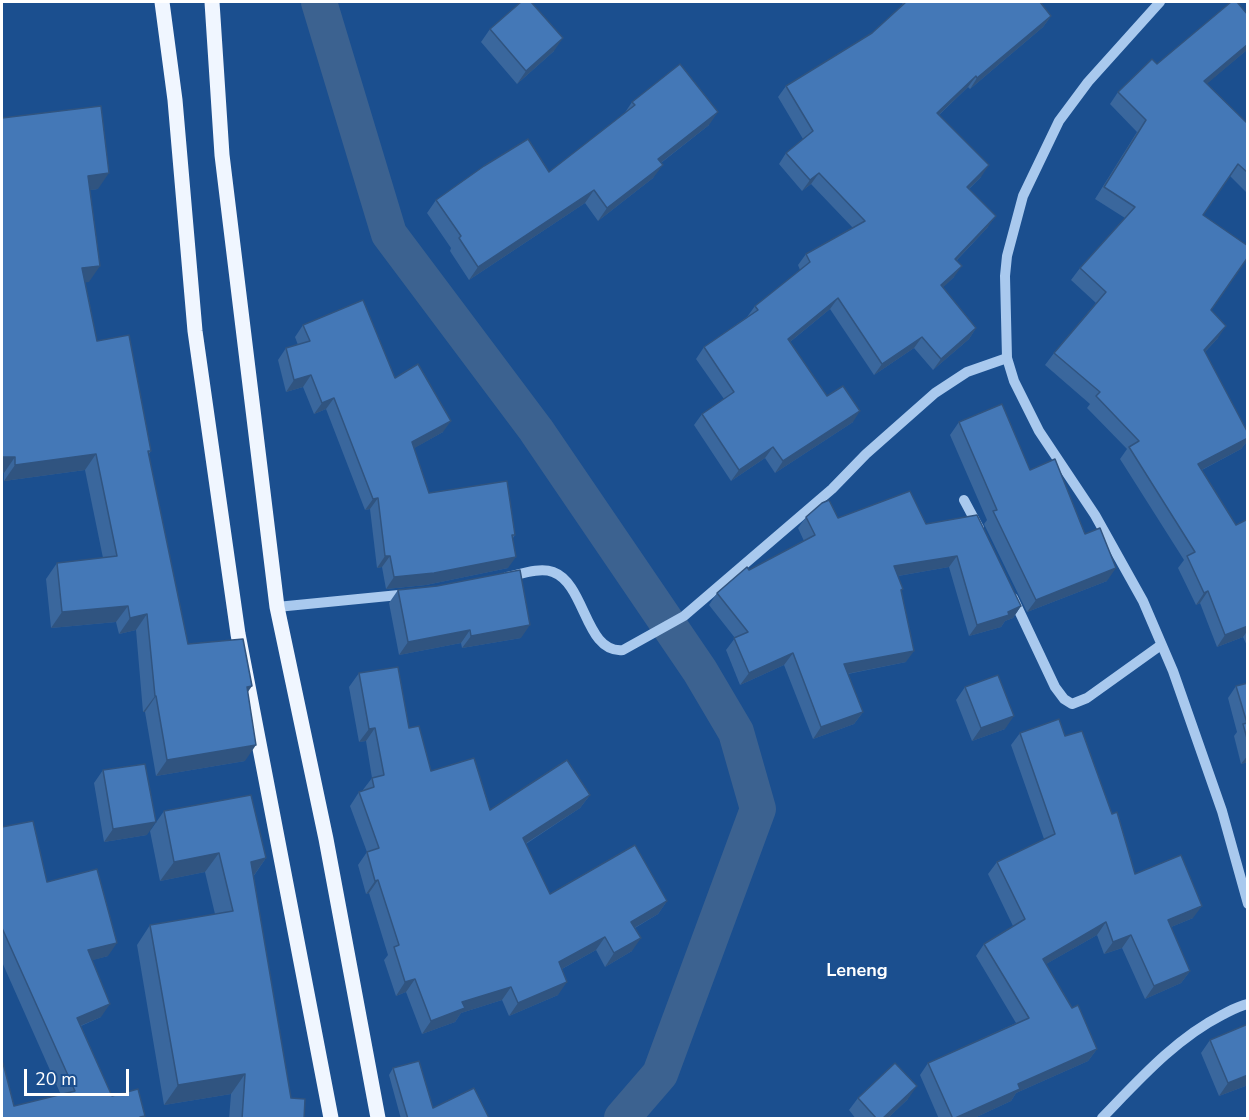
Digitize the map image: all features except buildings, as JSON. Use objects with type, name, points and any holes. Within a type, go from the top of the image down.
[{"type":"main road","points":[[162,2],[174,100],[195,331],[237,634],[331,1119]]},
{"type":"main road","points":[[212,2],[222,155],[277,607],[326,839],[378,1119]]},
{"type":"street","points":[[1160,2],[1088,82],[1059,121],[1023,196],[1007,256],[1005,276],[1007,358],[1014,381],[1039,431],[1095,515],[1143,601],[1173,671],[1222,811],[1248,904]]},
{"type":"street","points":[[496,579],[540,570],[555,572],[566,580],[573,590],[600,642],[612,650],[623,650],[684,616],[832,489],[866,454],[935,393],[967,372],[1007,358]]},
{"type":"street","points":[[964,500],[984,538]]},
{"type":"street","points":[[1009,590],[1055,687],[1064,699],[1072,704],[1087,698],[1161,645]]},
{"type":"street","points":[[277,607],[415,593]]},
{"type":"street","points":[[1102,1119],[1143,1075],[1205,1023],[1248,1004]]},
{"type":"waterway","points":[[319,2],[389,234],[536,430],[700,671],[736,732],[758,809],[660,1074],[622,1118]]},
{"type":"district","name":"Leneng","points":[[857,972]]}]
